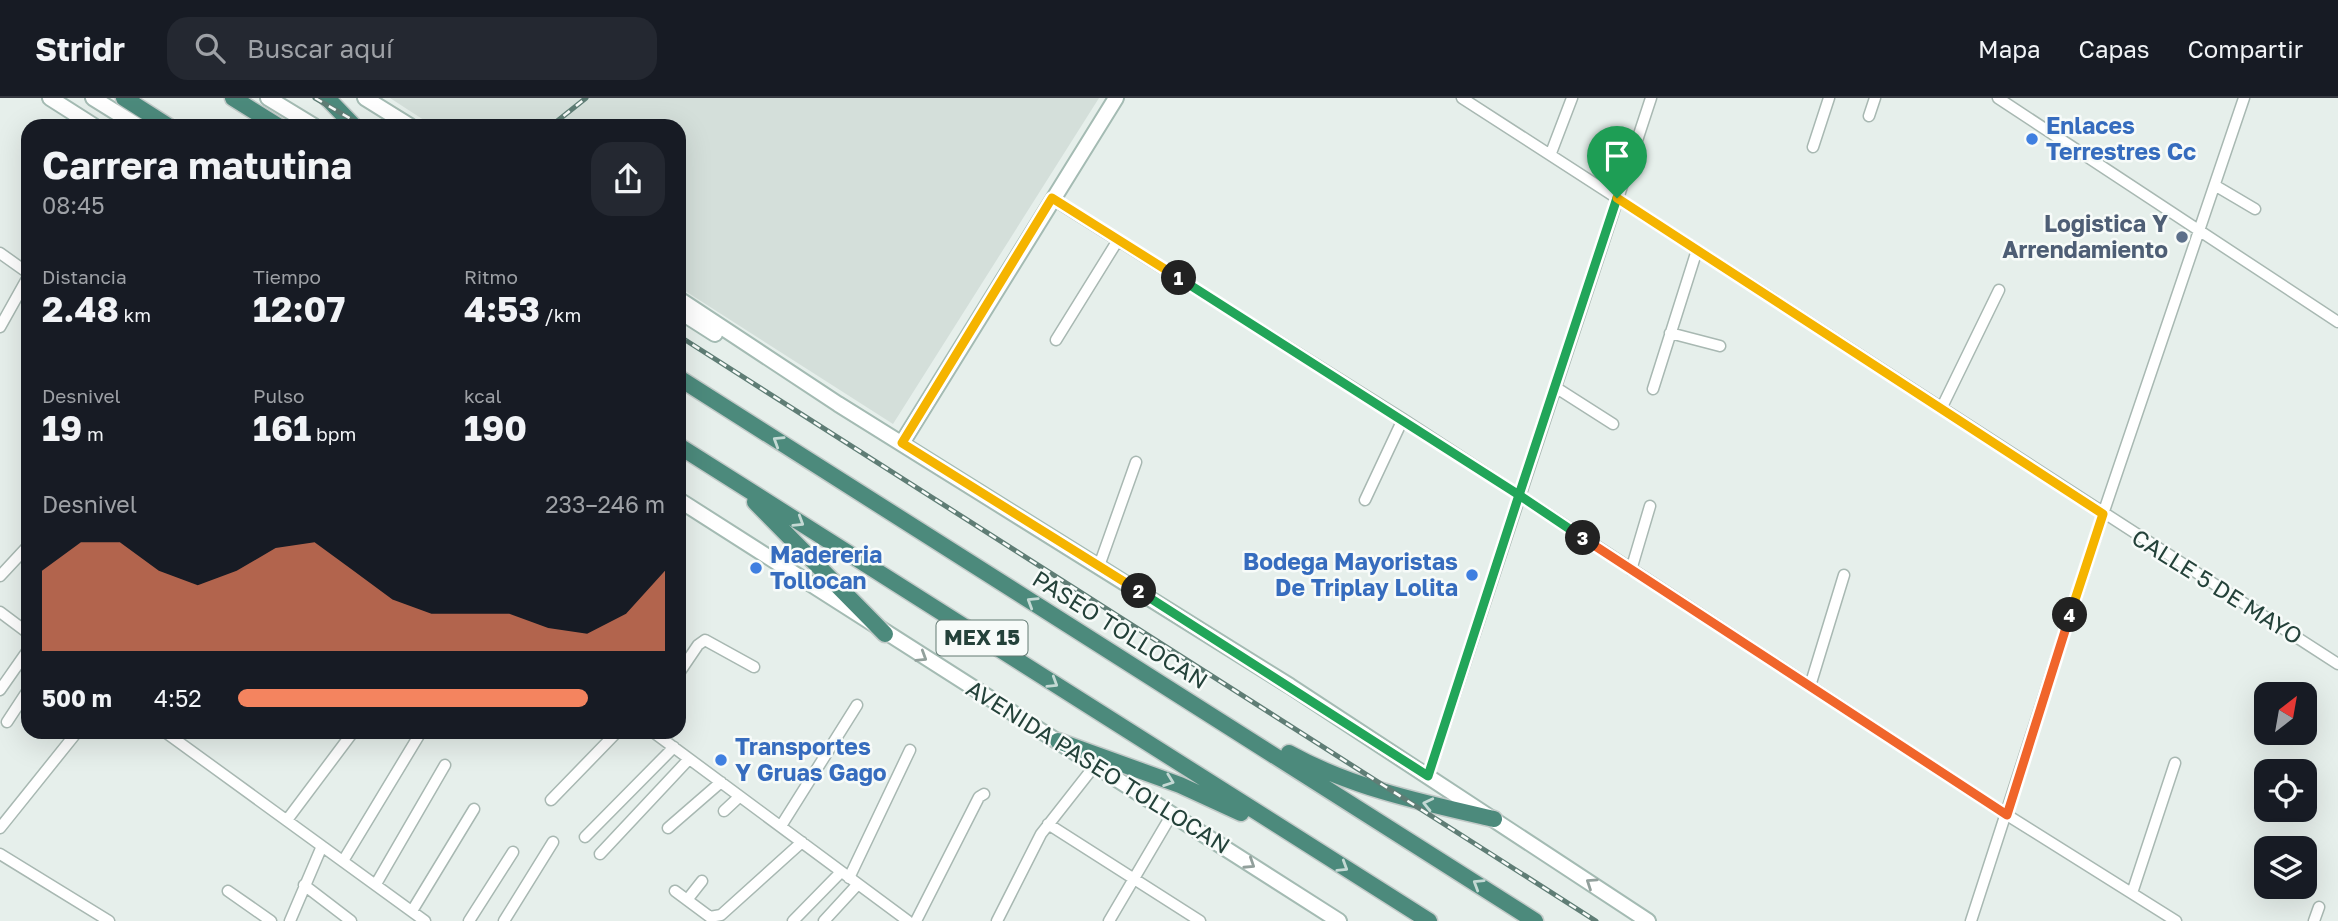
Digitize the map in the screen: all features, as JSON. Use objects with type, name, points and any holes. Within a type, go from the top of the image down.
[{"type":"highway","points":[[124,98],[158,119]]},
{"type":"highway","points":[[233,98],[267,119]]},
{"type":"highway","points":[[327,98],[347,119]]},
{"type":"highway","name":"PASEO TOLLOCAN","points":[[686,383],[1535,921]]},
{"type":"highway","name":"MEX 15","points":[[686,450],[1429,921]]},
{"type":"highway","points":[[737,482],[885,634]]},
{"type":"highway","points":[[1152,677],[1189,694],[1305,761],[1336,775],[1405,799],[1494,819]]},
{"type":"highway","points":[[1058,741],[1180,785],[1286,831]]},
{"type":"main road","points":[[50,98],[83,119]]},
{"type":"main road","points":[[93,98],[127,119]]},
{"type":"main road","points":[[268,98],[302,119]]},
{"type":"main road","points":[[365,98],[399,119]]},
{"type":"main road","points":[[902,443],[1116,98]]},
{"type":"main road","points":[[686,304],[885,433],[1428,776],[1648,921]]},
{"type":"main road","points":[[686,315],[815,398],[854,420],[885,433]]},
{"type":"main road","name":"AVENIDA PASEO TOLLOCAN","points":[[686,505],[885,634],[1096,764],[1339,921]]},
{"type":"street","name":"CALLE 5 DE MAYO","points":[[1462,98],[1551,153],[1696,250],[2338,664]]},
{"type":"street","points":[[1551,153],[1572,98]]},
{"type":"street","points":[[1428,776],[1651,98]]},
{"type":"street","points":[[1813,147],[1829,98]]},
{"type":"street","points":[[1869,116],[1875,98]]},
{"type":"street","points":[[1998,98],[2200,234],[2338,322]]},
{"type":"street","points":[[1971,921],[2103,514],[2244,98]]},
{"type":"street","points":[[2216,186],[2255,209]]},
{"type":"street","points":[[1052,198],[1403,419],[2007,815],[2176,921]]},
{"type":"street","points":[[1056,340],[1118,240]]},
{"type":"street","points":[[1653,389],[1696,250]]},
{"type":"street","points":[[0,253],[21,270]]},
{"type":"street","points":[[0,327],[21,288]]},
{"type":"street","points":[[1941,409],[1998,290]]},
{"type":"street","points":[[1670,333],[1720,346]]},
{"type":"street","points":[[1555,387],[1613,424]]},
{"type":"street","points":[[1365,500],[1403,419]]},
{"type":"street","points":[[1099,566],[1136,462]]},
{"type":"street","points":[[1632,570],[1650,506]]},
{"type":"street","points":[[0,576],[21,554]]},
{"type":"street","points":[[1810,687],[1844,575]]},
{"type":"street","points":[[1,614],[21,627]]},
{"type":"street","points":[[686,663],[698,645],[705,640],[754,667]]},
{"type":"street","points":[[0,690],[21,660]]},
{"type":"street","points":[[7,722],[21,701]]},
{"type":"street","points":[[781,827],[858,705]]},
{"type":"street","points":[[0,828],[71,739]]},
{"type":"street","points":[[175,739],[425,921]]},
{"type":"street","points":[[287,820],[348,739]]},
{"type":"street","points":[[343,861],[417,739]]},
{"type":"street","points":[[551,800],[610,739]]},
{"type":"street","points":[[663,739],[908,921]]},
{"type":"street","points":[[585,837],[674,747]]},
{"type":"street","points":[[824,921],[849,878],[909,750]]},
{"type":"street","points":[[600,854],[689,759]]},
{"type":"street","points":[[2132,892],[2175,763]]},
{"type":"street","points":[[996,921],[1025,862],[1048,824],[1096,764]]},
{"type":"street","points":[[376,884],[444,765]]},
{"type":"street","points":[[668,828],[721,782]]},
{"type":"street","points":[[916,921],[979,797],[984,794]]},
{"type":"street","points":[[724,811],[739,797]]},
{"type":"street","points":[[412,911],[474,809]]},
{"type":"street","points":[[1109,921],[1172,814]]},
{"type":"street","points":[[1048,824],[1200,921]]},
{"type":"street","points":[[504,921],[553,842]]},
{"type":"street","points":[[675,891],[710,917],[721,915],[802,842]]},
{"type":"street","points":[[290,921],[322,846]]},
{"type":"street","points":[[469,921],[513,852]]},
{"type":"street","points":[[0,854],[109,921]]},
{"type":"street","points":[[793,921],[849,878]]},
{"type":"street","points":[[687,900],[702,881]]},
{"type":"street","points":[[304,885],[351,921]]},
{"type":"street","points":[[228,891],[271,921]]},
{"type":"street","points":[[2314,921],[2319,907]]},
{"type":"shaded area","points":[[390,98],[1099,98],[893,424],[686,291],[686,119],[422,119]]},
{"type":"railway","points":[[315,98],[351,119]]},
{"type":"railway","points":[[560,119],[586,98]]},
{"type":"railway","points":[[686,340],[1596,921]]},
{"type":"place","name":"Enlaces Terrestres Cc","points":[[2032,139]]},
{"type":"place","name":"Logistica Y Arrendamiento","points":[[2182,237]]},
{"type":"place","name":"Madereria Tollocan","points":[[756,568]]},
{"type":"place","name":"Bodega Mayoristas De Triplay Lolita","points":[[1472,575]]},
{"type":"place","name":"Transportes Y Gruas Gago","points":[[721,760]]},
{"type":"route","points":[[1617,198],[1519,495],[1273,336],[1052,198],[902,443],[1290,686],[1428,776],[1519,495],[2007,815],[2103,514],[1617,198]]}]
